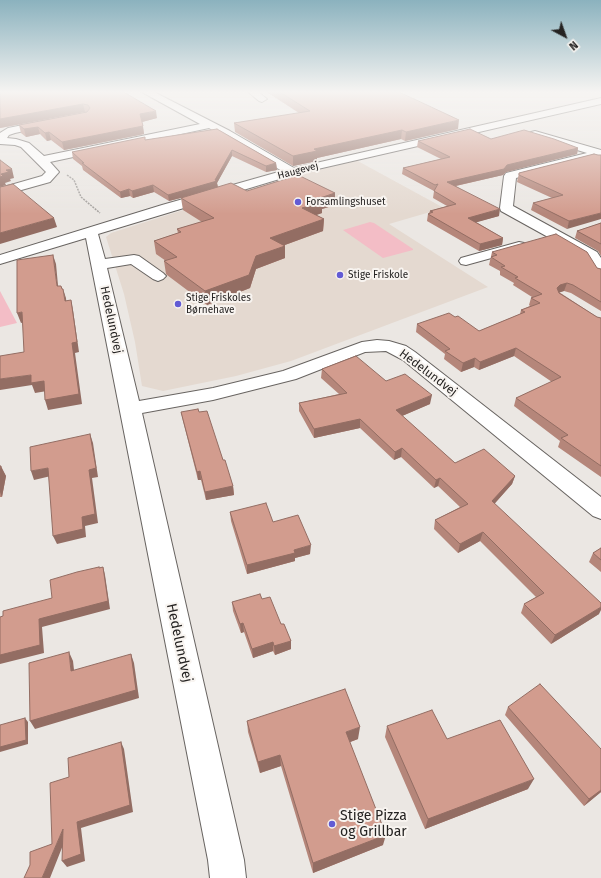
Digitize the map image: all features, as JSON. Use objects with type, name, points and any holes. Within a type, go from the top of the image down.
[{"type":"street","points":[[0,192],[46,179],[53,172],[25,145],[16,142],[0,141],[5,133],[7,132]]},
{"type":"street","points":[[42,160],[176,132]]},
{"type":"street","points":[[221,132],[292,172]]},
{"type":"street","name":"Haugevej","points":[[0,260],[292,172],[462,132]]},
{"type":"street","points":[[526,132],[597,153]]},
{"type":"street","points":[[597,153],[510,176],[506,208],[592,255],[601,272]]},
{"type":"street","points":[[466,261],[574,232]]},
{"type":"street","name":"Hedelundvej","points":[[90,233],[93,237],[130,408],[224,852],[228,878]]},
{"type":"street","points":[[99,265],[134,259],[158,276]]},
{"type":"street","name":"Hedelundvej","points":[[130,408],[213,394],[288,375],[362,347],[377,345],[389,346],[400,350],[409,356],[601,510]]},
{"type":"path","points":[[52,174],[72,177],[84,200],[115,225]]},
{"type":"shaded area","name":"Stige Friskole","points":[[356,160],[444,208],[389,224],[488,287],[291,361],[236,376],[163,391],[142,386],[135,342],[124,294],[106,237],[111,233],[246,190]]},
{"type":"shaded area","points":[[370,222],[374,223],[413,250],[383,258],[343,230]]},
{"type":"shaded area","points":[[0,291],[17,323],[0,327]]},
{"type":"building","points":[[44,132],[113,132],[62,142],[49,132]]},
{"type":"building","points":[[198,132],[222,132],[276,163],[266,166],[232,150],[215,180],[217,181],[168,195],[153,185],[132,191],[129,189],[120,192],[82,163],[84,163],[72,152],[145,137],[145,140]]},
{"type":"building","points":[[250,132],[393,132],[314,149],[317,151],[293,156]]},
{"type":"building","points":[[457,132],[476,132],[491,139],[517,132],[531,132],[578,148],[507,165],[504,169],[447,182],[500,209],[468,218],[503,238],[480,244],[428,214],[433,212],[430,211],[456,204],[434,191],[438,184],[435,185],[403,168],[450,157],[418,141]]},
{"type":"building","points":[[594,154],[601,155],[601,213],[569,221],[533,203],[563,195],[519,175],[519,173]]},
{"type":"building","points":[[0,160],[12,169],[6,170],[9,172],[1,174],[3,176],[0,177]]},
{"type":"building","points":[[298,175],[335,193],[317,199],[323,201],[302,208],[324,219],[270,238],[285,246],[256,256],[249,275],[205,291],[164,261],[177,257],[154,241],[181,232],[177,229],[214,218],[181,198],[231,183],[247,191]]},
{"type":"building","points":[[13,184],[54,218],[0,233],[0,187]]},
{"type":"building","points":[[601,223],[601,244],[577,231]]},
{"type":"building","points":[[556,234],[587,252],[597,268],[601,269],[601,302],[567,283],[560,285],[557,288],[559,293],[601,318],[601,466],[561,438],[568,435],[516,398],[561,377],[516,348],[480,362],[475,358],[463,363],[445,351],[450,349],[417,324],[449,313],[455,317],[458,316],[479,331],[525,312],[521,310],[540,303],[531,298],[542,294],[515,278],[518,277],[501,267],[505,266],[491,257],[497,255],[492,252]]},
{"type":"building","points":[[53,255],[57,286],[61,286],[63,289],[65,301],[71,300],[77,342],[72,343],[79,394],[45,400],[44,381],[31,383],[31,375],[0,379],[0,356],[24,352],[22,312],[17,313],[17,260]]},
{"type":"building","points":[[356,356],[386,381],[405,374],[432,395],[396,410],[455,463],[484,449],[515,476],[492,501],[601,603],[601,607],[555,635],[524,604],[544,593],[483,532],[460,544],[435,520],[468,504],[440,478],[436,480],[402,448],[395,452],[360,419],[314,429],[299,403],[347,393],[322,369]]},
{"type":"building","points":[[198,409],[199,412],[207,411],[233,486],[205,492],[200,471],[197,472],[181,412]]},
{"type":"building","points":[[90,434],[96,468],[89,470],[95,514],[82,517],[83,529],[53,536],[48,468],[31,471],[30,447]]},
{"type":"building","points":[[266,503],[273,522],[298,515],[311,545],[294,550],[295,553],[247,565],[230,512]]},
{"type":"building","points":[[601,548],[601,560],[593,553]]},
{"type":"building","points":[[103,567],[108,601],[39,619],[40,645],[0,655],[0,617],[3,616],[3,611],[52,598],[50,580]]},
{"type":"building","points":[[260,594],[262,599],[270,597],[281,624],[284,624],[291,641],[274,646],[273,642],[252,649],[243,623],[240,624],[232,602]]},
{"type":"building","points":[[69,652],[71,671],[131,654],[136,690],[30,721],[29,663]]},
{"type":"building","points":[[540,684],[601,749],[601,790],[589,799],[508,707]]},
{"type":"building","points":[[345,689],[360,727],[346,732],[386,835],[313,863],[280,755],[258,762],[247,721]]},
{"type":"building","points":[[432,710],[447,739],[500,720],[534,779],[428,819],[387,726]]},
{"type":"building","points":[[25,718],[26,740],[0,747],[0,725]]},
{"type":"building","points":[[121,742],[130,805],[77,822],[81,854],[62,861],[63,829],[42,878],[24,878],[30,865],[30,852],[52,844],[50,783],[69,777],[68,758]]},
{"type":"place","name":"Forsamlingshuset","points":[[298,202]]},
{"type":"place","name":"Stige Friskole","points":[[340,275]]},
{"type":"place","name":"Stige Friskoles Børnehave","points":[[178,304]]},
{"type":"place","name":"Stige Pizza og Grillbar","points":[[332,824]]}]
